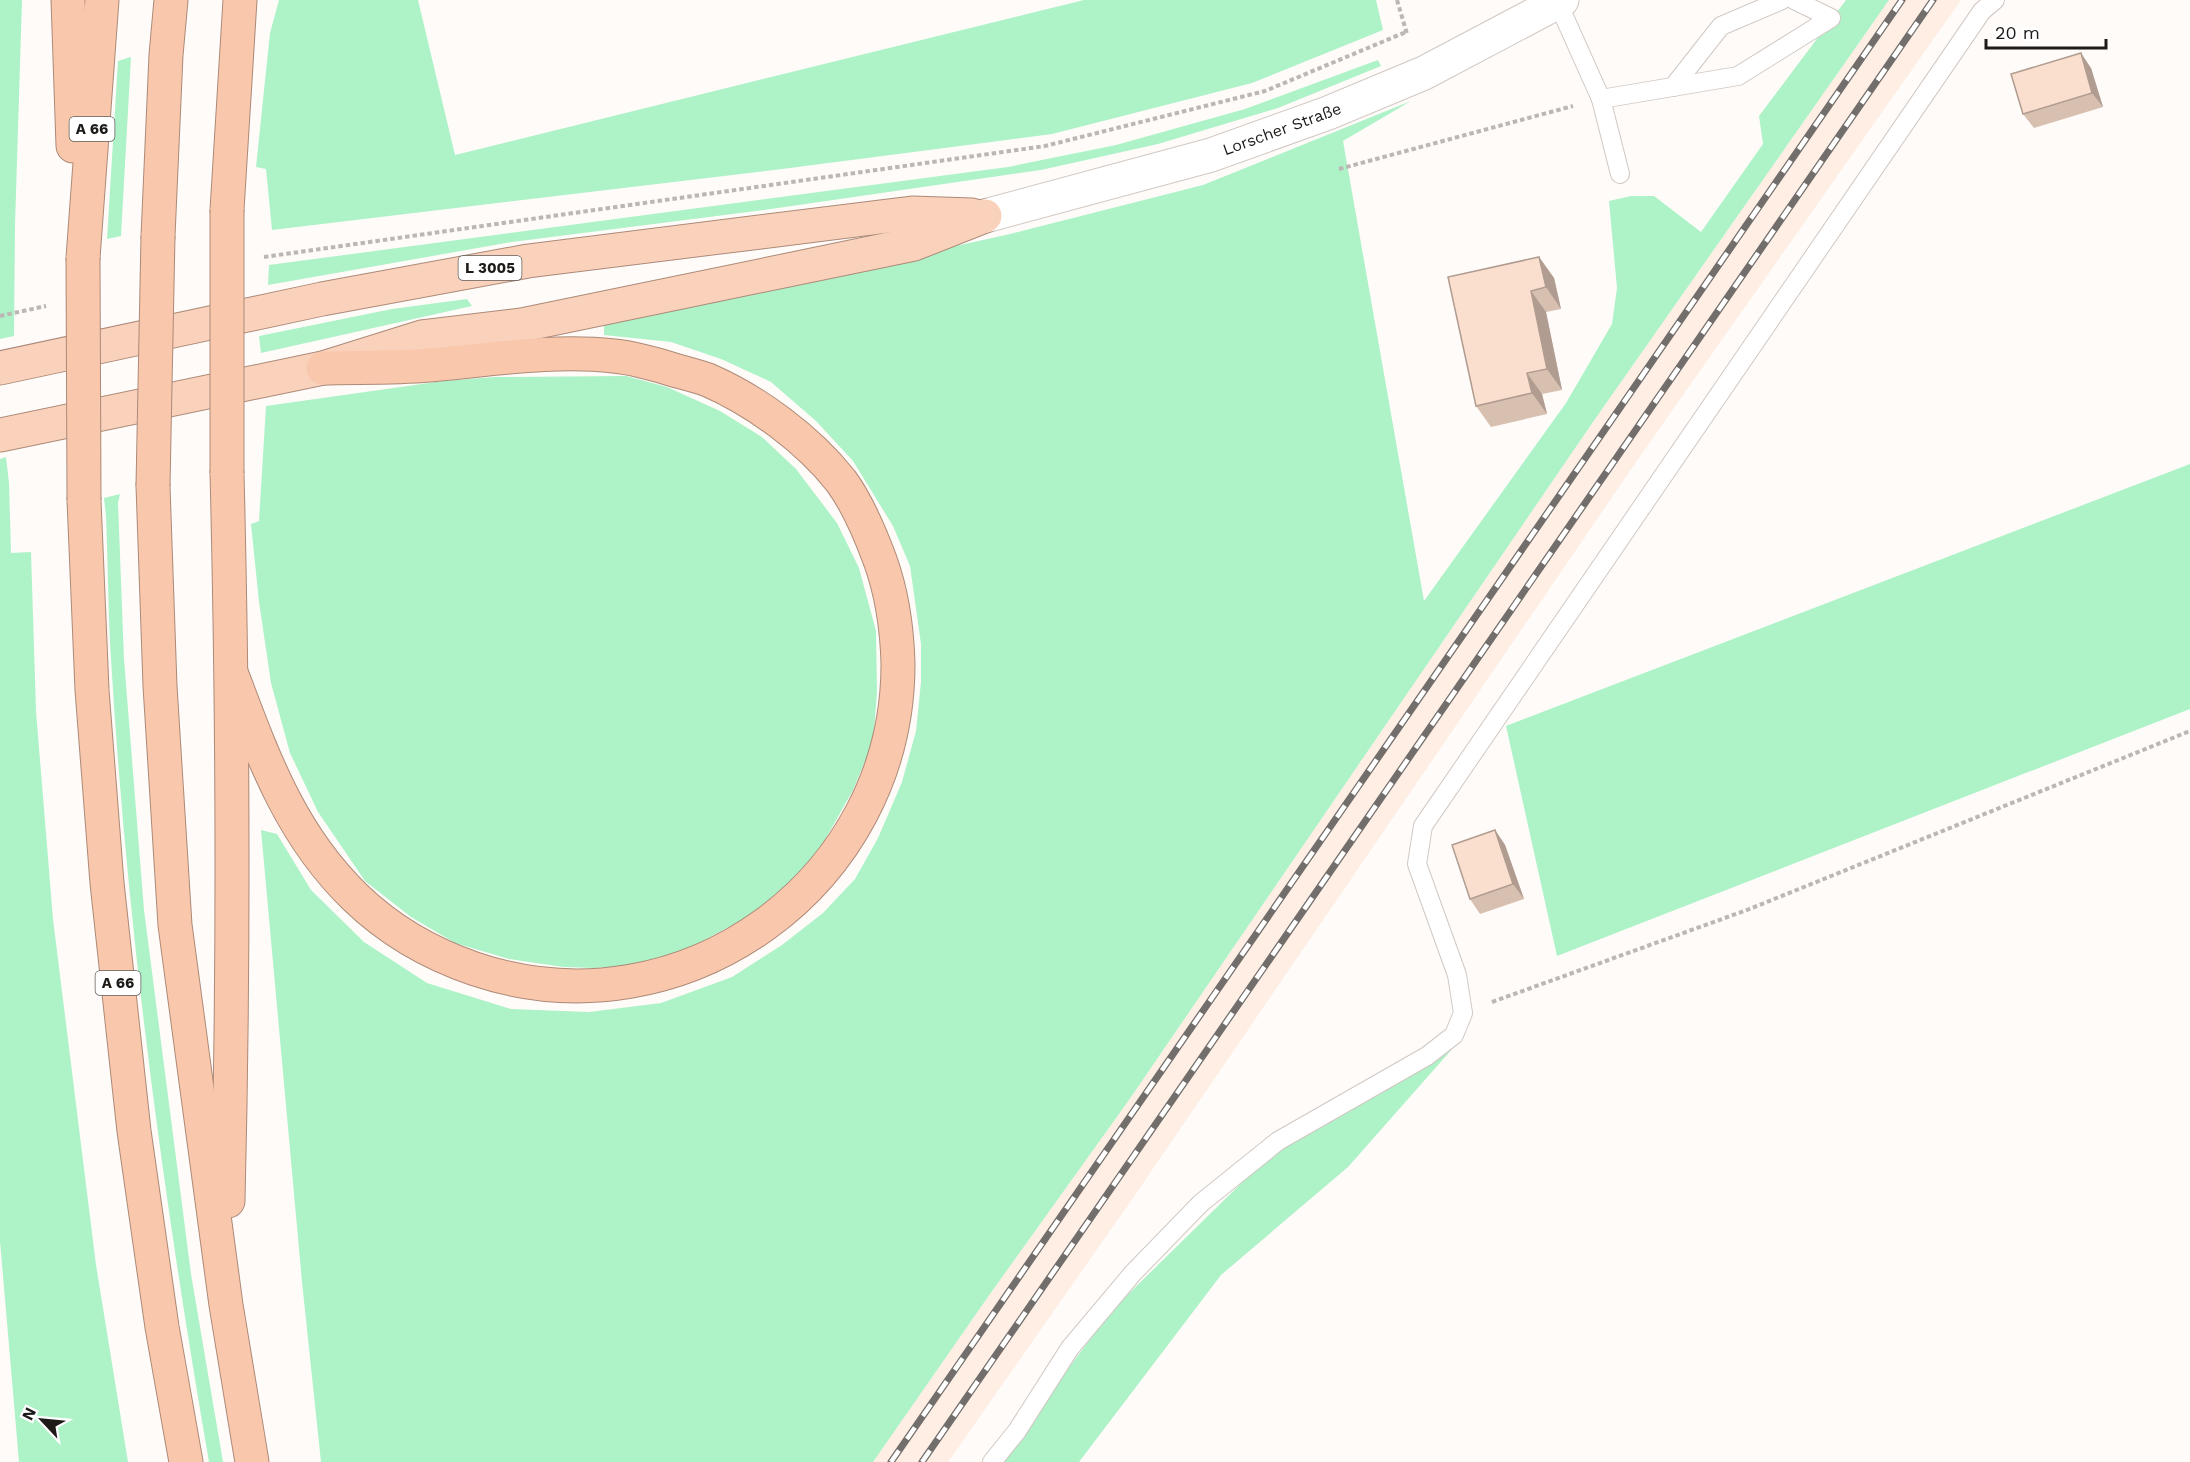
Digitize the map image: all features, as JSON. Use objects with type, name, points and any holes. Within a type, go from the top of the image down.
[{"type":"highway","points":[[68,0],[74,162],[83,258]]},
{"type":"highway","name":"A 66","points":[[102,0],[83,258],[84,500],[92,690],[108,895],[134,1131],[162,1327],[186,1462]]},
{"type":"highway","points":[[171,0],[166,55],[158,236],[153,486],[160,686],[175,925],[225,1305],[252,1462]]},
{"type":"highway","points":[[225,1305],[232,1032],[232,675],[227,473],[227,210],[240,0]]},
{"type":"highway","name":"L 3005","points":[[0,368],[322,299],[528,261],[912,213],[986,216]]},
{"type":"highway","points":[[0,435],[323,368],[422,337],[522,325],[914,244],[986,216]]},
{"type":"highway","points":[[232,675],[265,762],[287,808],[319,856],[355,898],[399,933],[447,959],[499,977],[555,986],[610,985],[664,975],[716,955],[764,927],[806,891],[842,848],[869,800],[888,747],[898,692],[897,637],[888,582],[869,530],[842,482],[804,442],[759,408],[706,380],[616,356],[559,353],[425,365],[323,368]]},
{"type":"main road","name":"Lorscher Straße","points":[[986,216],[1211,155],[1328,113],[1424,73],[1560,1]]},
{"type":"lane","points":[[1673,87],[1721,26],[1782,0]]},
{"type":"lane","points":[[1601,99],[1738,76],[1832,18],[1794,0]]},
{"type":"lane","points":[[992,1462],[1017,1431],[1070,1348],[1133,1273],[1201,1203],[1278,1141],[1427,1056],[1454,1035],[1463,1013],[1457,975],[1417,864],[1423,826],[1968,30],[1982,11],[1995,0]]},
{"type":"lane","points":[[1560,1],[1601,99],[1620,174]]},
{"type":"path","points":[[268,256],[1046,146],[1265,91],[1406,32],[1397,0]]},
{"type":"path","points":[[1339,169],[1601,99]]},
{"type":"path","points":[[0,316],[27,310]]},
{"type":"path","points":[[1463,1013],[1747,910],[2190,731]]},
{"type":"shaded area","points":[[1889,0],[1961,0],[1645,449],[1135,1195],[948,1462],[873,1462],[1129,1100],[1593,422]]},
{"type":"green space","points":[[0,0],[22,0],[14,336],[0,339]]},
{"type":"green space","points":[[279,0],[418,0],[455,155],[1084,0],[1376,0],[1383,30],[1252,83],[1052,134],[272,230],[266,169],[256,167],[270,33]]},
{"type":"green space","points":[[1846,0],[1889,0],[1593,422],[1129,1100],[873,1462],[321,1462],[302,1282],[261,830],[277,834],[311,890],[364,942],[427,983],[511,1009],[589,1012],[661,1003],[732,977],[782,945],[823,913],[855,879],[878,838],[902,782],[916,731],[921,682],[921,644],[910,566],[893,526],[853,461],[816,421],[771,382],[721,359],[671,342],[604,335],[604,324],[1010,234],[1203,185],[1411,101],[1343,141],[1424,601],[1566,403],[1612,324],[1617,288],[1609,201],[1631,196],[1654,196],[1701,232],[1763,144],[1759,116]]},
{"type":"green space","points":[[131,57],[121,236],[107,239],[118,61]]},
{"type":"green space","points":[[1378,60],[1381,66],[1278,108],[1158,144],[1041,170],[764,210],[512,242],[268,285],[269,265],[1008,167],[1116,145],[1245,109]]},
{"type":"green space","points":[[467,299],[472,306],[261,353],[259,336],[392,309]]},
{"type":"green space","points":[[626,376],[667,387],[720,411],[762,437],[796,469],[837,523],[859,568],[876,631],[877,693],[873,742],[853,790],[821,847],[791,882],[755,913],[678,954],[639,965],[595,968],[563,967],[509,959],[455,943],[411,917],[365,881],[318,812],[290,753],[271,683],[251,524],[259,521],[266,406],[443,381],[495,377]]},
{"type":"green space","points":[[6,457],[11,553],[31,552],[36,711],[53,919],[96,1265],[128,1462],[19,1462],[0,1241],[0,459]]},
{"type":"green space","points":[[2190,464],[2190,709],[1557,956],[1506,726]]},
{"type":"green space","points":[[120,494],[118,503],[124,659],[144,910],[191,1274],[223,1462],[209,1462],[162,1162],[137,961],[118,760],[104,498]]},
{"type":"green space","points":[[1461,1039],[1348,1167],[1221,1275],[1079,1462],[998,1462],[1112,1310],[1267,1158]]},
{"type":"building","points":[[2081,53],[2092,93],[2023,114],[2011,74]]},
{"type":"building","points":[[1539,257],[1546,287],[1531,291],[1547,369],[1527,373],[1532,393],[1476,406],[1448,277]]},
{"type":"building","points":[[1495,830],[1513,884],[1470,899],[1452,845]]},
{"type":"railway","points":[[891,1462],[1902,0]]},
{"type":"railway","points":[[922,1462],[1933,0]]}]
